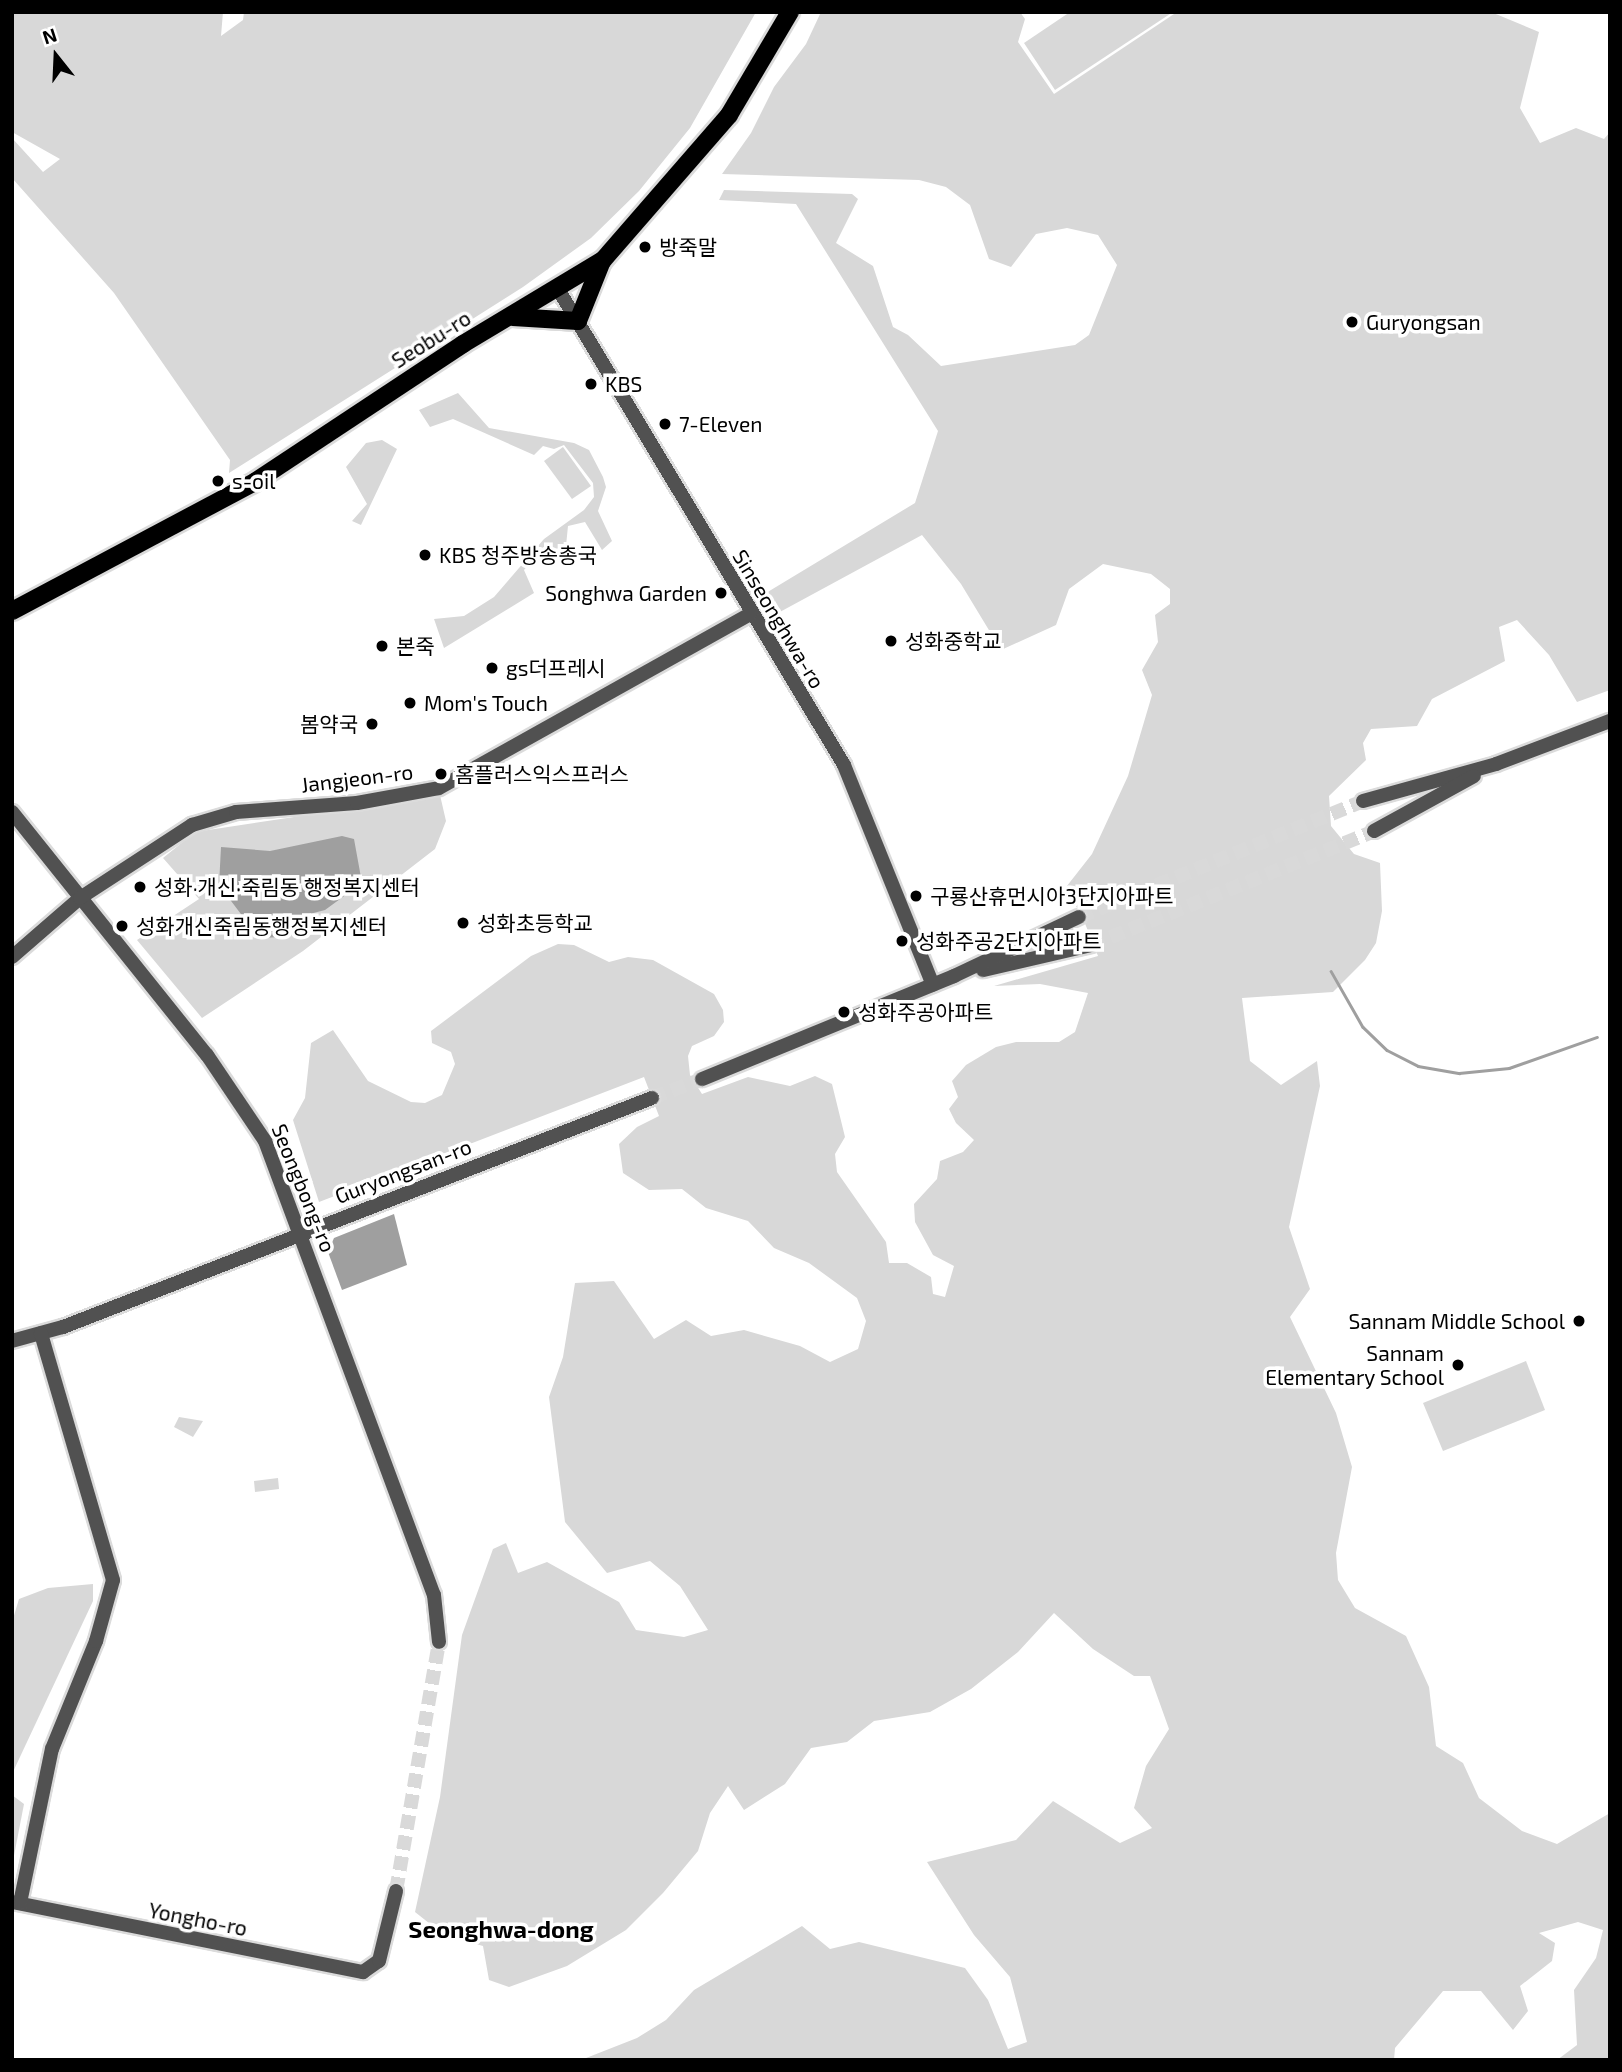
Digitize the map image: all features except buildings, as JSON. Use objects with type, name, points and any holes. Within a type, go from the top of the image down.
[{"type":"main road","name":"Seobu-ro","points":[[12,611],[256,481],[452,351],[513,317],[603,260],[729,115],[790,12]]},
{"type":"main road","points":[[513,317],[578,321],[603,260]]},
{"type":"street","name":"Sinseonghwa-ro","points":[[558,289],[750,614],[844,765],[933,985]]},
{"type":"street","name":"Jangjeon-ro","points":[[12,957],[80,898],[164,842],[212,818],[396,799],[439,788],[750,614]]},
{"type":"street","points":[[1363,801],[1496,764],[1610,721]]},
{"type":"street","points":[[1374,831],[1496,764]]},
{"type":"street","name":"Seongbong-ro","points":[[12,812],[239,1096],[269,1151],[302,1232],[365,1418],[434,1595],[439,1642]]},
{"type":"street","points":[[702,1079],[954,976],[1079,917]]},
{"type":"street","points":[[954,976],[1091,945]]},
{"type":"street","name":"Guryongsan-ro","points":[[12,1341],[41,1333],[652,1098]]},
{"type":"street","points":[[16,1902],[52,1749],[96,1641],[113,1580],[41,1333]]},
{"type":"street","name":"Yongho-ro","points":[[16,1902],[352,1971],[375,1967],[383,1950],[396,1891]]},
{"type":"shaded area","points":[[12,12],[223,12],[221,36],[243,20],[244,12],[756,12],[690,128],[639,191],[591,238],[523,287],[229,473],[230,460],[114,293],[12,178],[12,138],[43,172],[60,159],[12,132]]},
{"type":"shaded area","points":[[821,12],[1020,12],[1025,19],[1018,42],[1054,94],[1177,12],[1491,12],[1539,32],[1520,108],[1540,143],[1576,128],[1604,139],[1610,132],[1610,690],[1577,702],[1549,655],[1517,620],[1499,627],[1505,661],[1432,699],[1417,726],[1371,729],[1363,743],[1366,760],[1329,796],[1331,826],[1354,854],[1380,863],[1382,911],[1376,943],[1365,960],[1333,992],[1242,998],[1250,1061],[1281,1085],[1317,1061],[1320,1086],[1289,1227],[1310,1289],[1290,1317],[1336,1413],[1352,1467],[1336,1553],[1338,1580],[1355,1608],[1406,1636],[1429,1687],[1436,1746],[1463,1763],[1479,1798],[1522,1831],[1557,1844],[1610,1813],[1610,2060],[1557,2060],[1577,2045],[1574,1990],[1596,1958],[1603,1930],[1578,1922],[1539,1933],[1555,1943],[1552,1961],[1520,1986],[1528,2011],[1513,2030],[1481,1991],[1443,1991],[1395,2048],[1394,2060],[581,2060],[637,2038],[666,2020],[694,1990],[802,1926],[830,1949],[859,1942],[965,1968],[988,2000],[1008,2049],[1027,2042],[1010,1977],[974,1935],[927,1862],[1016,1840],[1053,1801],[1120,1843],[1152,1828],[1134,1808],[1146,1766],[1169,1729],[1150,1676],[1134,1676],[1093,1649],[1054,1613],[1018,1652],[971,1689],[930,1712],[874,1721],[847,1742],[811,1748],[785,1784],[744,1810],[728,1786],[710,1813],[698,1851],[663,1893],[626,1930],[567,1966],[509,1987],[489,1980],[483,1946],[444,1935],[415,1912],[440,1797],[462,1635],[493,1549],[506,1543],[518,1573],[547,1562],[619,1602],[636,1630],[684,1637],[708,1630],[680,1586],[650,1561],[607,1573],[565,1522],[549,1397],[563,1357],[575,1283],[614,1281],[654,1339],[686,1320],[711,1336],[744,1330],[800,1346],[830,1362],[858,1349],[866,1321],[857,1298],[809,1263],[774,1248],[748,1221],[706,1208],[682,1189],[649,1190],[623,1173],[619,1144],[637,1127],[659,1116],[644,1077],[319,1202],[293,1120],[305,1098],[311,1043],[333,1030],[368,1081],[411,1102],[425,1103],[442,1095],[455,1064],[451,1052],[432,1043],[431,1031],[531,956],[558,944],[574,945],[609,962],[628,957],[653,960],[714,994],[723,1010],[724,1022],[714,1036],[692,1046],[688,1056],[690,1075],[702,1094],[748,1077],[790,1086],[815,1076],[832,1084],[845,1137],[835,1154],[837,1172],[886,1242],[889,1263],[907,1263],[931,1277],[933,1294],[945,1297],[954,1266],[933,1255],[915,1222],[914,1204],[937,1179],[940,1161],[963,1152],[974,1140],[956,1123],[949,1109],[958,1097],[952,1081],[966,1065],[996,1047],[1016,1042],[1059,1042],[1075,1032],[1088,993],[1040,984],[994,986],[1098,956],[1080,911],[1063,891],[1092,854],[1128,776],[1152,695],[1142,670],[1158,642],[1155,615],[1170,604],[1170,589],[1151,574],[1103,564],[1069,589],[1056,625],[1001,650],[961,584],[922,535],[778,613],[766,593],[915,503],[938,431],[796,204],[719,200],[724,190],[852,194],[858,199],[836,243],[873,266],[893,327],[908,335],[941,366],[1075,345],[1089,335],[1117,265],[1098,235],[1067,228],[1036,234],[1011,267],[989,259],[970,205],[946,187],[919,180],[722,174],[751,133],[774,87],[806,44]]},
{"type":"shaded area","points":[[1070,12],[1173,12],[1055,90],[1024,43]]},
{"type":"shaded area","points":[[458,393],[489,428],[574,443],[589,450],[606,487],[598,511],[612,541],[602,550],[585,522],[568,526],[566,546],[549,558],[537,554],[524,570],[534,593],[444,648],[434,619],[464,616],[494,597],[544,539],[584,510],[594,497],[593,483],[564,445],[554,449],[543,446],[534,455],[453,419],[430,427],[419,410]]},
{"type":"shaded area","points":[[382,440],[397,449],[361,525],[352,521],[367,504],[346,467],[366,443]]},
{"type":"shaded area","points":[[563,447],[591,486],[572,499],[544,461]]},
{"type":"shaded area","points":[[440,795],[446,821],[435,849],[303,951],[202,1018],[137,940],[199,899],[163,858],[195,832]]},
{"type":"shaded area","points":[[342,836],[354,839],[362,883],[325,910],[298,917],[283,937],[259,938],[219,885],[221,847],[270,851]]},
{"type":"shaded area","points":[[394,1214],[407,1265],[342,1290],[328,1252],[334,1238]]},
{"type":"shaded area","points":[[1526,1361],[1545,1410],[1443,1451],[1423,1403]]},
{"type":"shaded area","points":[[179,1417],[203,1421],[193,1437],[174,1427]]},
{"type":"shaded area","points":[[278,1478],[279,1489],[255,1492],[254,1481]]},
{"type":"shaded area","points":[[93,1584],[93,1601],[12,1774],[12,1622],[19,1599],[48,1588]]},
{"type":"shaded area","points":[[12,1795],[24,1804],[12,1866]]},
{"type":"waterway","points":[[1331,971],[1363,1027],[1387,1050],[1418,1066],[1459,1073],[1509,1068],[1597,1037]]},
{"type":"tunnel","points":[[1079,917],[1363,801]]},
{"type":"tunnel","points":[[1091,945],[1374,831]]},
{"type":"tunnel","points":[[652,1098],[702,1079]]},
{"type":"tunnel","points":[[396,1891],[439,1642]]},
{"type":"place","name":"방죽말","points":[[645,247]]},
{"type":"place","name":"Guryongsan","points":[[1352,322]]},
{"type":"place","name":"KBS","points":[[591,384]]},
{"type":"place","name":"7-Eleven","points":[[665,424]]},
{"type":"place","name":"s-oil","points":[[218,481]]},
{"type":"place","name":"KBS 청주방송총국","points":[[425,555]]},
{"type":"place","name":"Songhwa Garden","points":[[721,593]]},
{"type":"place","name":"성화중학교","points":[[891,641]]},
{"type":"place","name":"본죽","points":[[382,646]]},
{"type":"place","name":"gs더프레시","points":[[492,668]]},
{"type":"place","name":"Mom's Touch","points":[[410,703]]},
{"type":"place","name":"봄약국","points":[[372,724]]},
{"type":"place","name":"홈플러스익스프러스","points":[[441,774]]},
{"type":"place","name":"성화·개신·죽림동 행정복지센터","points":[[140,887]]},
{"type":"place","name":"구룡산휴먼시아3단지아파트","points":[[916,896]]},
{"type":"place","name":"성화초등학교","points":[[463,923]]},
{"type":"place","name":"성화개신죽림동행정복지센터","points":[[122,926]]},
{"type":"place","name":"성화주공2단지아파트","points":[[902,941]]},
{"type":"place","name":"성화주공아파트","points":[[844,1012]]},
{"type":"place","name":"Sannam Middle School","points":[[1579,1321]]},
{"type":"place","name":"Sannam Elementary School","points":[[1458,1365]]},
{"type":"district","name":"Seonghwa-dong","points":[[501,1929]]}]
